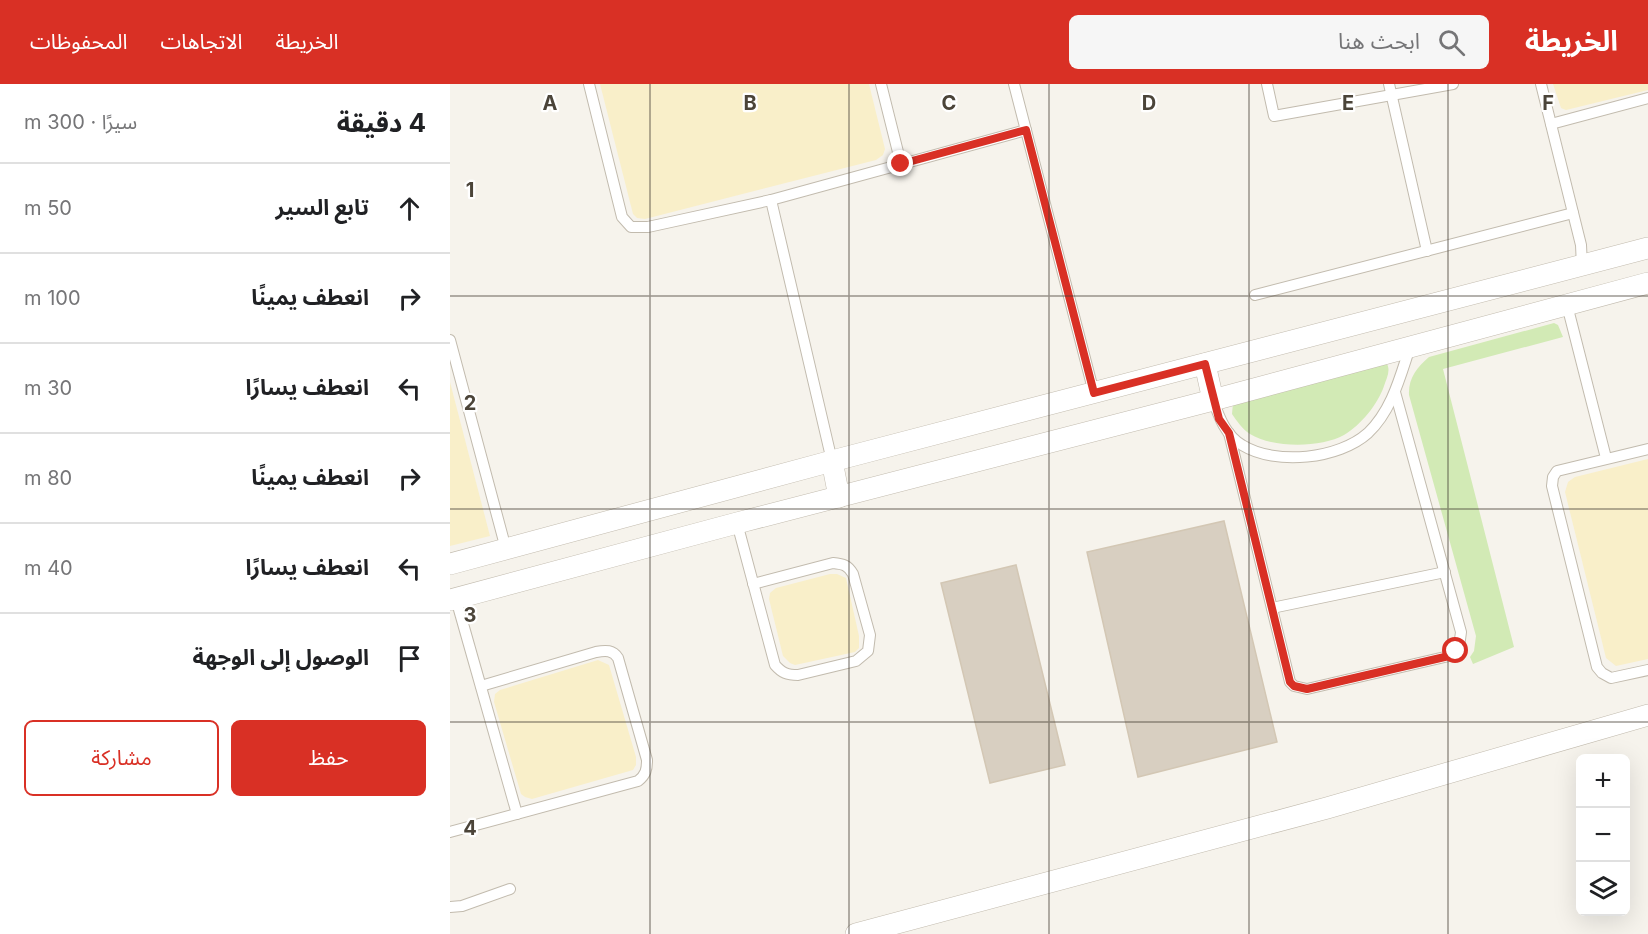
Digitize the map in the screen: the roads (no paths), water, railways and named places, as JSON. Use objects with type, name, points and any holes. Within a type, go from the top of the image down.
[{"type":"street","points":[[450,564],[832,461],[1648,248]]},
{"type":"street","points":[[1573,303],[1582,266]]},
{"type":"street","points":[[453,599],[839,496],[1213,400],[1648,283]]},
{"type":"street","points":[[1402,313],[1410,347]]},
{"type":"street","points":[[1205,364],[1213,400]]},
{"type":"street","points":[[832,461],[839,496]]},
{"type":"street","points":[[856,934],[1327,808],[1648,715]]},
{"type":"lane","points":[[589,84],[622,217],[631,227],[648,227],[771,200],[1026,130]]},
{"type":"lane","points":[[880,84],[901,164]]},
{"type":"lane","points":[[1014,84],[1094,393]]},
{"type":"lane","points":[[1267,84],[1274,116],[1391,89],[1453,84]]},
{"type":"lane","points":[[1541,84],[1581,245],[1582,266]]},
{"type":"lane","points":[[1391,89],[1427,251]]},
{"type":"lane","points":[[1551,124],[1648,98]]},
{"type":"lane","points":[[771,200],[832,461]]},
{"type":"lane","points":[[1255,295],[1573,213]]},
{"type":"lane","points":[[1573,303],[1606,458]]},
{"type":"lane","points":[[450,340],[506,549]]},
{"type":"lane","points":[[1213,400],[1219,419],[1241,445],[1257,452],[1291,456],[1323,455],[1340,450],[1368,432],[1387,408],[1395,392],[1410,347]]},
{"type":"lane","points":[[1229,433],[1290,682],[1294,686],[1307,689],[1449,656],[1456,651],[1462,640],[1461,632],[1395,392]]},
{"type":"lane","points":[[1648,449],[1557,471],[1553,477],[1552,486],[1597,667],[1611,678],[1648,670]]},
{"type":"lane","points":[[737,523],[753,584],[775,665],[781,672],[798,675],[856,662],[868,651],[870,635],[849,567],[833,563],[753,584]]},
{"type":"lane","points":[[1272,608],[1444,572]]},
{"type":"lane","points":[[453,599],[481,686],[517,813]]},
{"type":"lane","points":[[450,832],[638,781],[645,774],[647,760],[622,669],[615,653],[604,651],[481,686]]},
{"type":"lane","points":[[450,907],[462,906],[510,889]]}]
